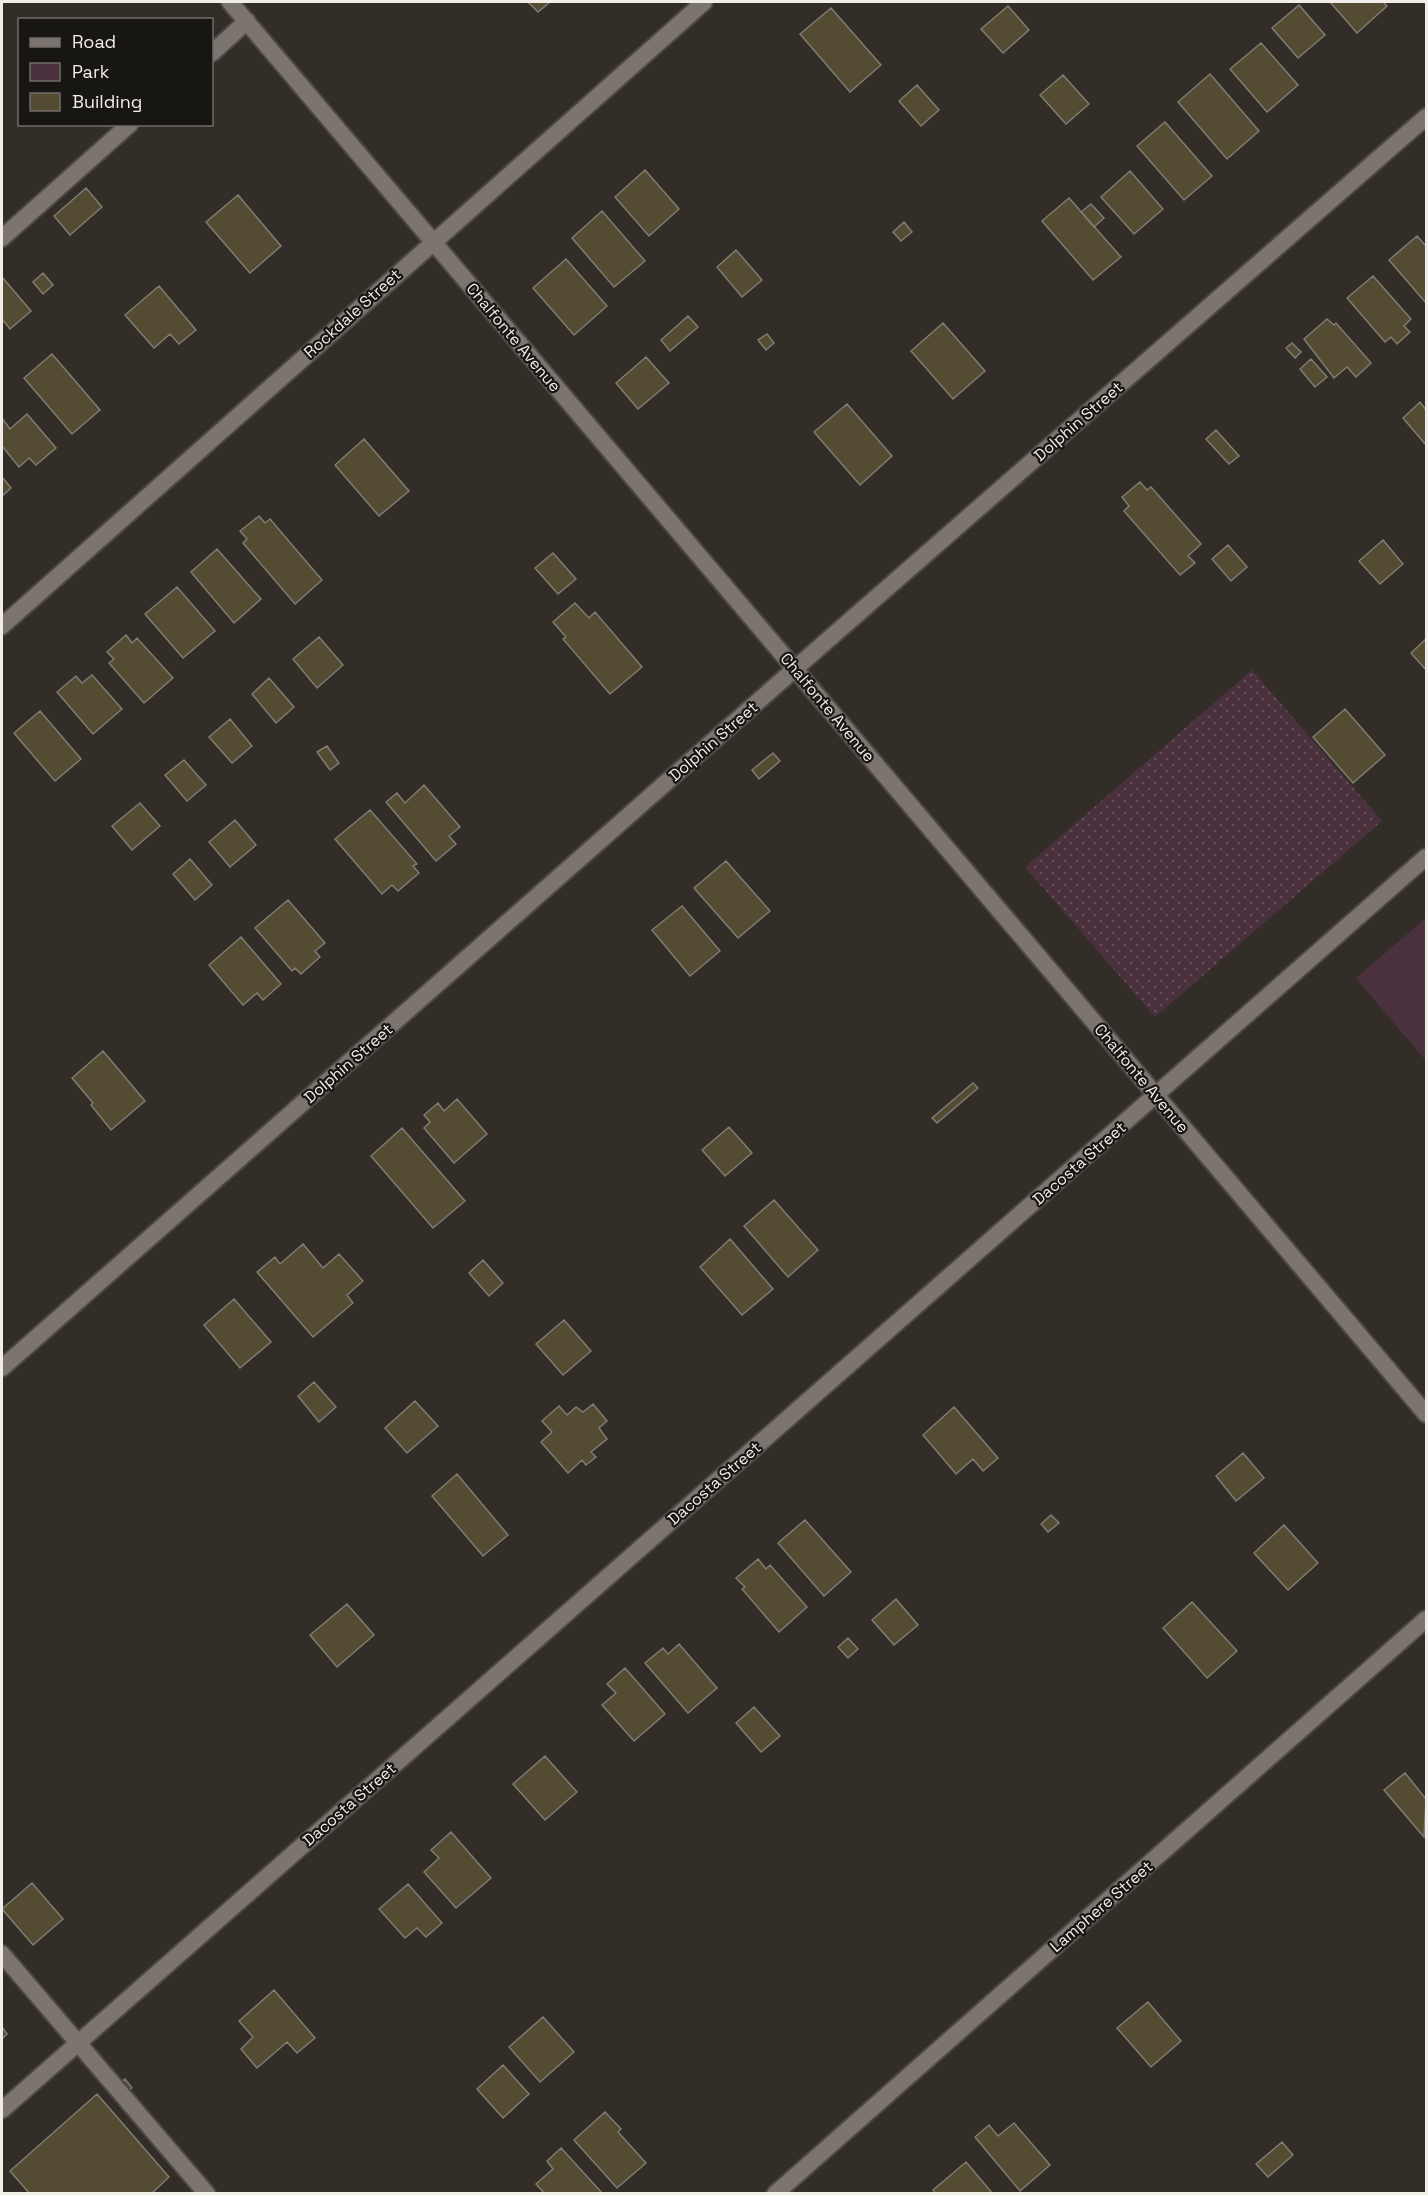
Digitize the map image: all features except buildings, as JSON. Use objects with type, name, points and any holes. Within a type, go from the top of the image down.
[{"type":"street","name":"Chalfonte Avenue","points":[[230,2],[1426,1414]]},
{"type":"street","name":"Rockdale Street","points":[[2,626],[704,2]]},
{"type":"street","points":[[213,52],[247,21]]},
{"type":"street","name":"Dolphin Street","points":[[2,1368],[795,668],[1426,117]]},
{"type":"street","points":[[2,238],[128,126]]},
{"type":"street","name":"Dacosta Street","points":[[2,2110],[1426,856]]},
{"type":"street","name":"Lamphere Street","points":[[775,2193],[1426,1619]]},
{"type":"street","points":[[2,1954],[207,2193]]},
{"type":"green space","points":[[1252,670],[1382,821],[1155,1017],[1025,867]]},
{"type":"green space","points":[[1426,918],[1426,1061],[1356,978]]}]
